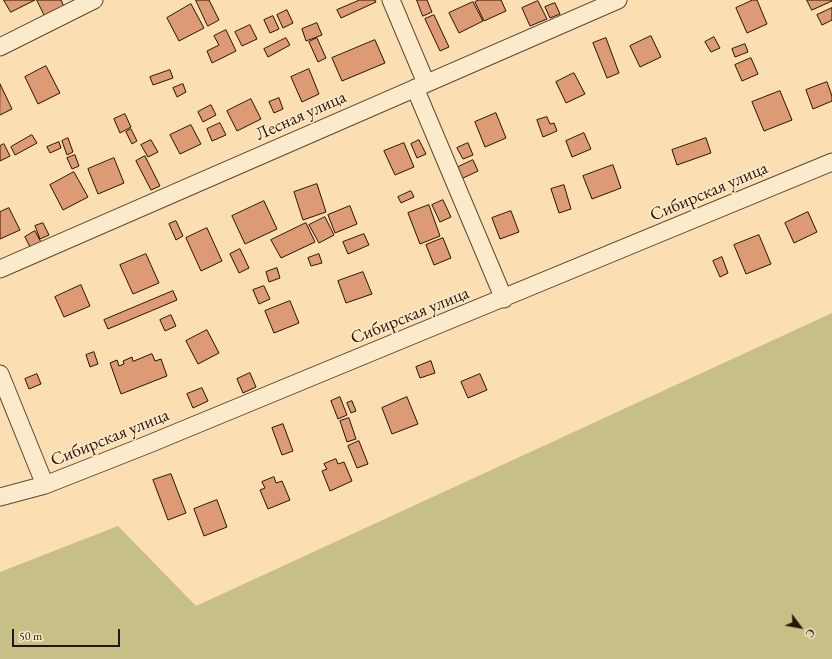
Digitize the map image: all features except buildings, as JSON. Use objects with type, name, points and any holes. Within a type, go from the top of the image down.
[{"type":"street","points":[[0,46],[94,0]]},
{"type":"street","points":[[390,0],[421,85],[504,299]]},
{"type":"street","name":"Лесная улица","points":[[1,268],[618,0]]},
{"type":"street","name":"Сибирская улица","points":[[0,497],[45,485],[149,444],[504,299],[832,162]]},
{"type":"street","points":[[0,374],[45,485]]},
{"type":"shaded area","points":[[832,313],[832,659],[0,659],[0,572],[118,526],[196,606]]}]
